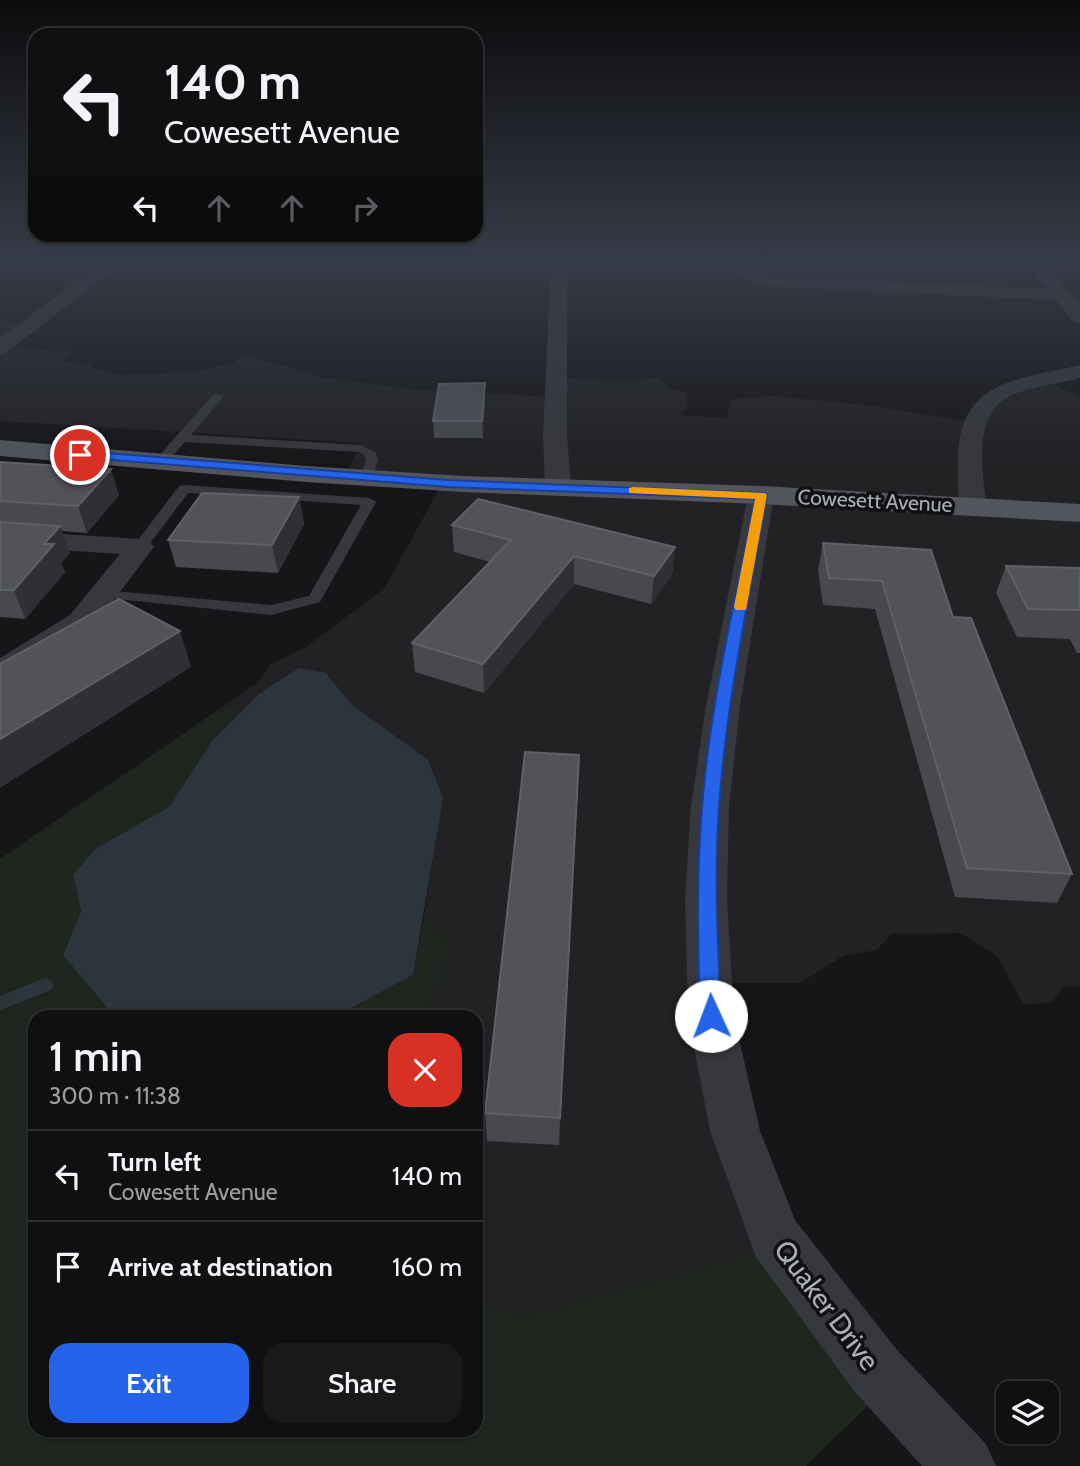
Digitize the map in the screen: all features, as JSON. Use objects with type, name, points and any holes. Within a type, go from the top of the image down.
[{"type":"main road","name":"Cowesett Avenue","points":[[0,448],[366,478],[761,495],[1080,513]]},
{"type":"street","points":[[0,348],[28,327]]},
{"type":"street","points":[[557,327],[555,436],[558,486]]},
{"type":"street","points":[[974,507],[970,479],[972,437],[982,407],[998,393],[1080,371]]},
{"type":"street","name":"Quaker Drive","points":[[761,495],[723,706],[710,806],[706,907],[711,1016],[727,1093],[735,1131],[775,1237],[876,1371],[964,1466]]},
{"type":"street","points":[[0,538],[140,547]]},
{"type":"street","points":[[0,672],[81,622],[140,547]]},
{"type":"lane","points":[[160,462],[217,397]]},
{"type":"lane","points":[[182,438],[361,449],[370,453],[372,460],[366,478]]},
{"type":"lane","points":[[103,594],[271,610],[315,599],[369,502],[184,489],[140,547]]},
{"type":"shaded area","points":[[0,327],[31,327],[11,347],[71,352],[63,362],[91,365],[92,368],[118,375],[190,372],[232,364],[244,355],[326,378],[412,389],[554,397],[559,378],[622,381],[660,378],[669,388],[687,393],[687,408],[680,415],[727,418],[731,399],[773,396],[874,406],[967,421],[982,405],[1047,381],[1080,397],[1080,987],[1064,986],[1051,1003],[1023,1004],[997,956],[960,933],[891,934],[877,950],[843,956],[800,983],[719,983],[760,1252],[519,1318],[483,1303],[483,1010],[428,1010],[450,945],[424,917],[442,798],[351,704],[326,673],[259,694],[243,710],[218,710],[258,682],[272,663],[303,649],[384,589],[443,482],[346,473],[361,443],[0,421]]},
{"type":"shaded area","points":[[299,668],[326,673],[351,704],[428,760],[443,798],[413,975],[347,1010],[109,1010],[63,955],[81,911],[73,875],[95,849],[169,807],[212,741],[259,694]]},
{"type":"shaded area","points":[[218,710],[243,710],[212,741],[169,807],[95,849],[73,875],[81,911],[63,955],[109,1010],[28,1010],[28,1437],[483,1437],[483,1303],[519,1318],[760,1252],[885,1389],[806,1466],[0,1466],[0,859]]},
{"type":"shaded area","points":[[424,917],[450,945],[428,1010],[347,1010],[413,975]]},
{"type":"building","points":[[485,383],[482,421],[433,421],[439,384]]},
{"type":"building","points":[[0,462],[111,469],[78,506],[0,501]]},
{"type":"building","points":[[202,493],[299,497],[272,545],[168,540]]},
{"type":"building","points":[[478,499],[675,547],[654,576],[574,556],[483,664],[412,643],[511,540],[452,525]]},
{"type":"building","points":[[0,522],[60,526],[44,544],[54,544],[14,590],[0,590]]},
{"type":"building","points":[[823,543],[931,550],[953,617],[971,618],[1072,874],[967,868],[882,581],[829,578]]},
{"type":"building","points":[[1006,566],[1080,568],[1080,610],[1028,609]]},
{"type":"building","points":[[119,599],[180,631],[0,739],[0,664]]},
{"type":"building","points":[[525,752],[579,755],[560,1118],[485,1113]]},
{"type":"waterway","points":[[0,1003],[45,985]]},
{"type":"slow traffic","points":[[633,491],[761,495],[741,607]]},
{"type":"route","points":[[80,455],[448,483],[761,495],[723,706],[710,806],[706,907],[711,1016]]}]
